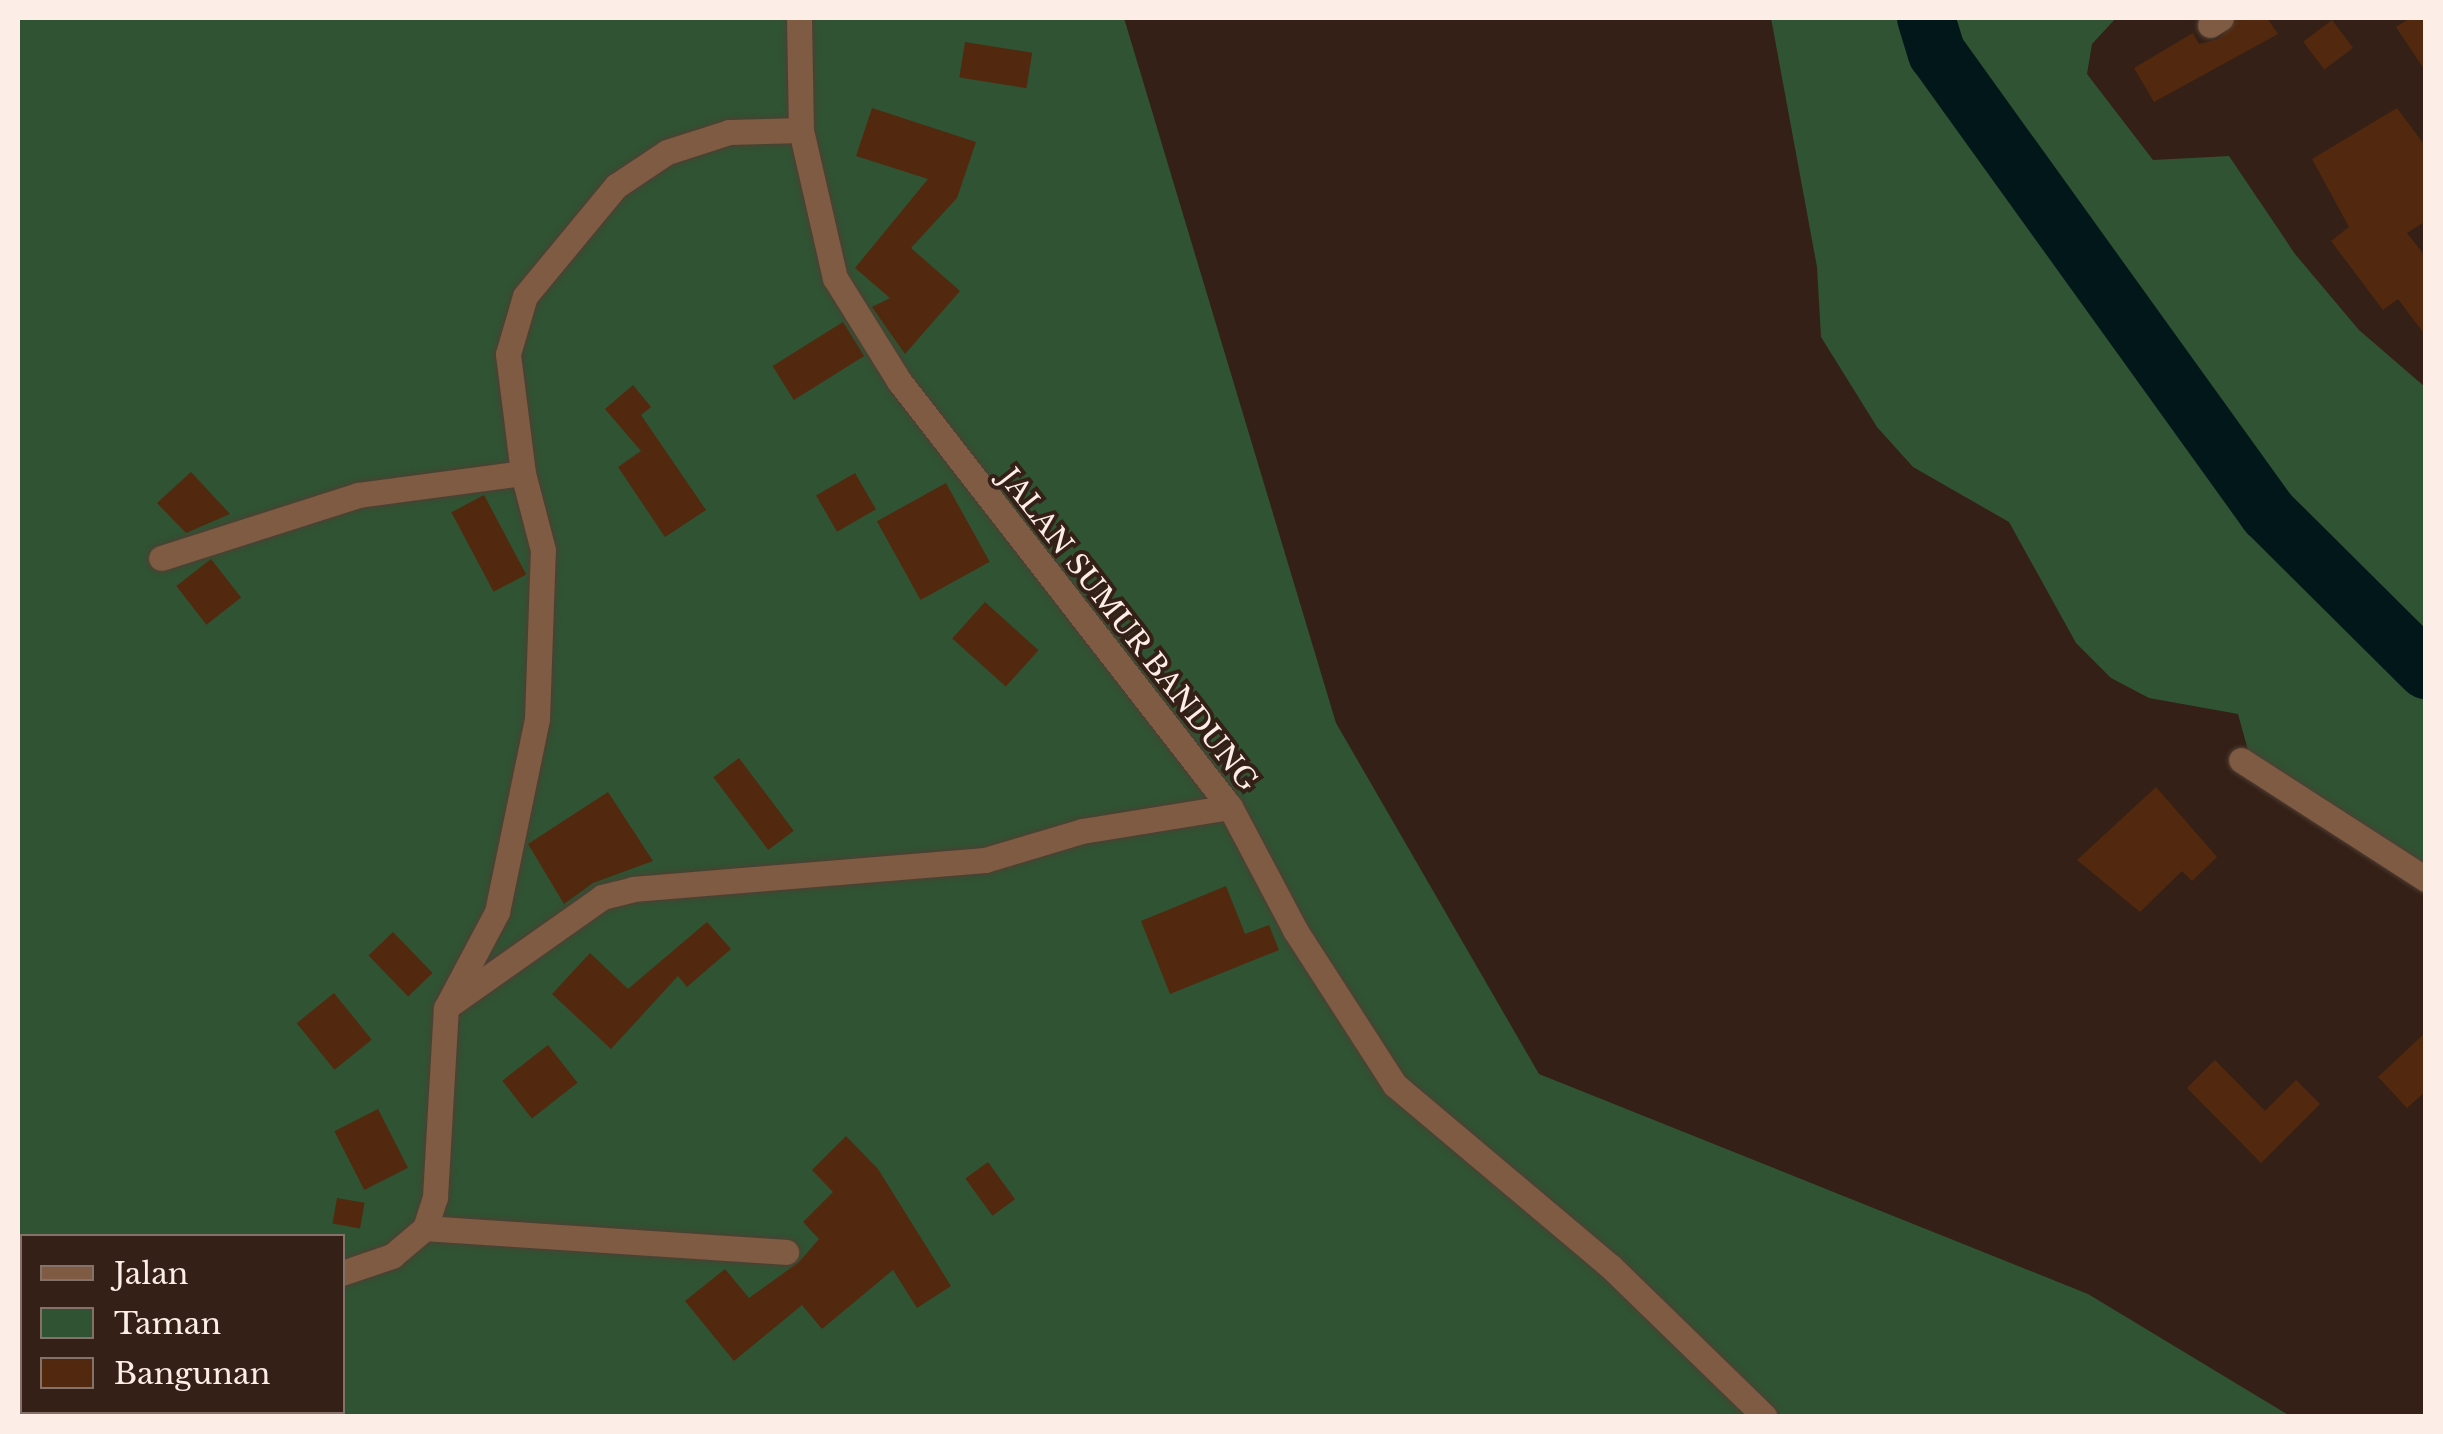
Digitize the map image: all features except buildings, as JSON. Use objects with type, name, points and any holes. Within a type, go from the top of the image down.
[{"type":"street","name":"JALAN SUMUR BANDUNG","points":[[800,18],[801,130],[835,278],[866,332],[1036,564],[1230,807],[1294,930],[1395,1085],[1611,1266],[1764,1416]]},
{"type":"street","points":[[345,1272],[392,1256],[425,1228],[435,1197],[446,1008],[497,912],[537,718],[542,550],[523,473],[508,354],[526,296],[570,234],[616,186],[666,152],[730,132],[801,130]]},
{"type":"street","points":[[161,558],[358,496],[523,473]]},
{"type":"street","points":[[2240,760],[2426,879]]},
{"type":"street","points":[[446,1008],[602,897],[633,889],[985,860],[1082,831],[1230,807]]},
{"type":"street","points":[[425,1228],[786,1252]]},
{"type":"green space","points":[[18,18],[1124,18],[1336,723],[1539,1074],[2088,1294],[2290,1416],[18,1416]]},
{"type":"green space","points":[[1771,18],[2116,18],[2092,44],[2087,74],[2153,160],[2229,156],[2295,254],[2359,330],[2425,387],[2425,868],[2249,754],[2238,714],[2149,698],[2111,678],[2076,643],[2009,522],[1913,467],[1877,427],[1821,337],[1817,267]]},
{"type":"waterway","points":[[1926,18],[1937,53],[2268,513],[2426,670]]}]
